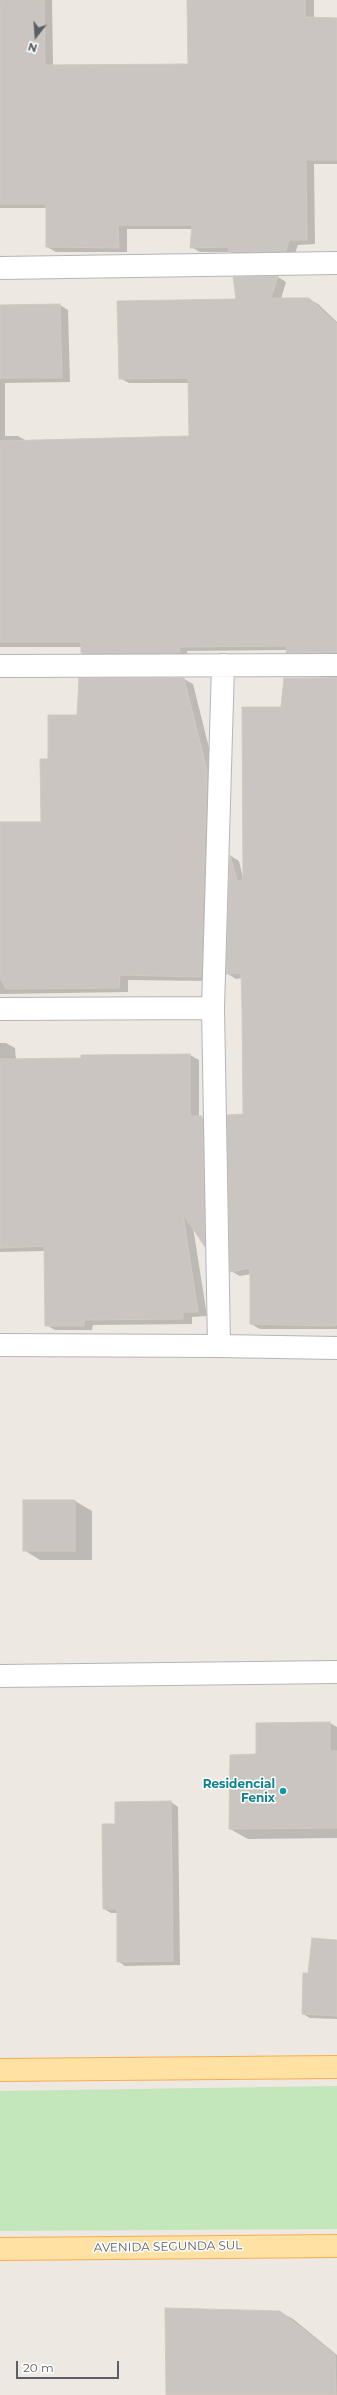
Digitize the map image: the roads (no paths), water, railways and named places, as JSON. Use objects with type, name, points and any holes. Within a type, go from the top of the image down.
[{"type":"main road","points":[[0,2070],[337,2067]]},
{"type":"main road","name":"AVENIDA SEGUNDA SUL","points":[[0,2249],[337,2246]]},
{"type":"street","points":[[0,268],[337,263]]},
{"type":"street","points":[[219,1346],[213,1008],[223,665]]},
{"type":"street","points":[[0,666],[337,665]]},
{"type":"street","points":[[0,1009],[213,1008]]},
{"type":"street","points":[[0,1345],[337,1348]]},
{"type":"street","points":[[0,1676],[337,1672]]},
{"type":"place","name":"Residencial Fenix","points":[[283,1791]]}]
